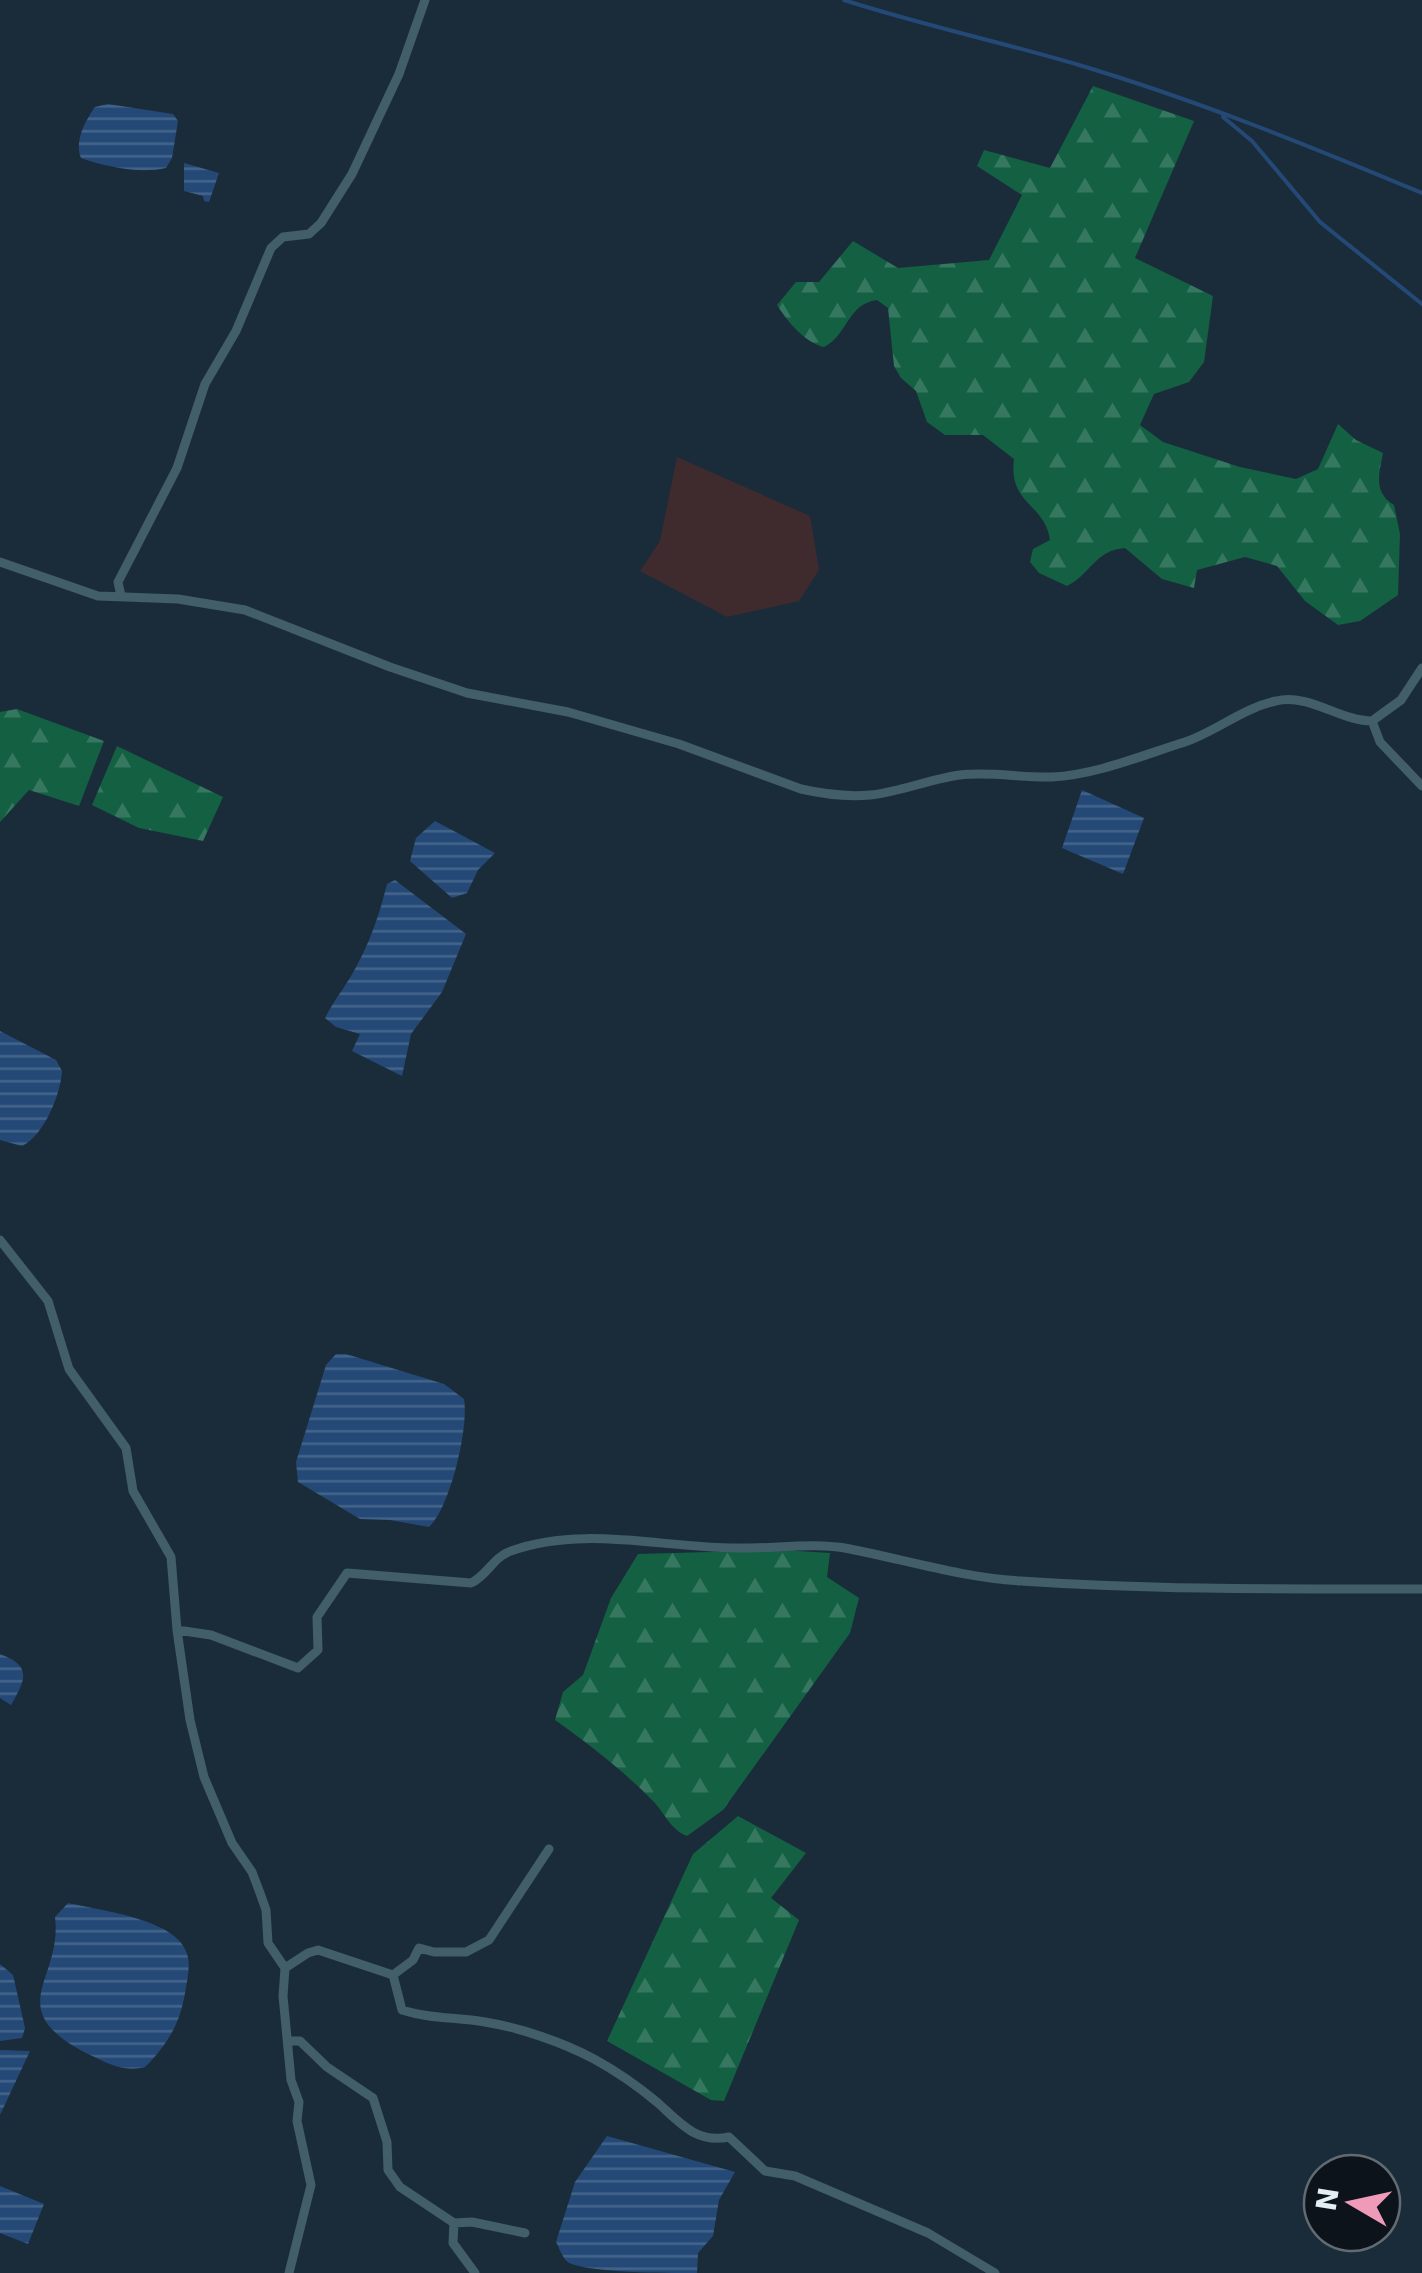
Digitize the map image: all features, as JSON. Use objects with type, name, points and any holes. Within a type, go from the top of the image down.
[{"type":"street","points":[[121,596],[118,582],[170,483],[187,444],[205,384],[236,331],[271,248],[283,237],[309,234],[352,174],[399,74],[425,0]]},
{"type":"street","points":[[0,562],[98,596],[202,601],[245,610],[467,693],[568,712],[822,793],[870,795],[960,775],[1050,777],[1080,773],[1190,740],[1239,714],[1280,700],[1318,705],[1350,718],[1372,720],[1401,700],[1422,668]]},
{"type":"street","points":[[1372,720],[1380,742],[1422,786]]},
{"type":"street","points":[[0,1240],[48,1301],[69,1369],[126,1448],[134,1491],[170,1557],[190,1720],[204,1778],[232,1844],[260,1893],[266,1910],[268,1943],[285,1968],[283,1996],[291,2080],[299,2102],[297,2121],[311,2185],[289,2273]]},
{"type":"street","points":[[177,1630],[210,1635],[298,1668],[318,1650],[317,1616],[346,1573],[471,1583],[508,1551],[540,1543],[587,1540],[848,1549],[1017,1581],[1210,1588],[1422,1589]]},
{"type":"street","points":[[392,1975],[413,1960],[420,1948],[466,1952],[490,1940],[549,1850]]},
{"type":"street","points":[[285,1968],[318,1950],[392,1975]]},
{"type":"street","points":[[392,1975],[402,2010],[425,2018],[486,2022],[551,2041],[594,2059],[658,2103],[683,2128],[714,2140],[729,2137],[765,2171],[795,2176],[928,2233],[995,2273]]},
{"type":"street","points":[[288,2041],[300,2041],[327,2067],[374,2098],[384,2129],[388,2170],[400,2186],[454,2222],[525,2233]]},
{"type":"street","points":[[454,2222],[452,2243],[474,2273]]},
{"type":"shaded area","points":[[677,457],[810,516],[819,570],[799,601],[727,617],[640,571],[660,541]]},
{"type":"green space","points":[[1093,86],[1194,121],[1135,258],[1213,296],[1204,362],[1189,382],[1154,394],[1140,425],[1163,442],[1240,467],[1296,479],[1318,469],[1338,424],[1356,440],[1383,453],[1380,488],[1394,505],[1400,534],[1398,595],[1360,621],[1338,625],[1305,601],[1277,566],[1245,557],[1197,570],[1194,588],[1162,579],[1125,548],[1107,553],[1067,586],[1039,573],[1030,562],[1033,549],[1050,540],[1041,518],[1016,486],[1014,459],[983,435],[945,435],[927,422],[916,391],[894,366],[888,308],[877,300],[859,307],[824,347],[803,336],[777,305],[796,282],[819,282],[853,241],[898,268],[989,260],[1022,195],[977,166],[984,150],[1050,168]]},
{"type":"green space","points":[[17,709],[104,741],[79,806],[29,790],[0,822],[0,712]]},
{"type":"green space","points":[[117,746],[223,797],[203,841],[139,828],[92,805]]},
{"type":"green space","points":[[782,1550],[830,1553],[827,1577],[859,1598],[850,1633],[723,1810],[687,1836],[672,1826],[631,1780],[555,1720],[563,1692],[583,1675],[611,1598],[638,1554]]},
{"type":"green space","points":[[738,1816],[806,1853],[771,1898],[799,1920],[724,2101],[711,2100],[607,2041],[693,1854]]},
{"type":"water","points":[[108,104],[173,114],[178,121],[172,158],[166,168],[123,169],[81,158],[79,145],[84,125],[95,107]]},
{"type":"water","points":[[184,163],[219,173],[209,202],[203,196],[184,191]]},
{"type":"water","points":[[1082,790],[1144,818],[1123,874],[1062,848]]},
{"type":"water","points":[[435,821],[495,853],[478,870],[467,893],[452,898],[410,861],[416,838]]},
{"type":"water","points":[[395,880],[466,934],[442,992],[411,1034],[402,1076],[352,1051],[360,1034],[336,1027],[325,1018],[365,948],[387,884]]},
{"type":"water","points":[[0,1031],[56,1060],[62,1071],[50,1113],[37,1133],[22,1146],[0,1140]]},
{"type":"water","points":[[336,1354],[444,1384],[464,1399],[464,1429],[456,1467],[444,1503],[429,1527],[360,1519],[298,1482],[296,1462],[326,1365]]},
{"type":"water","points":[[0,1654],[17,1663],[23,1674],[11,1705],[0,1698]]},
{"type":"water","points":[[68,1903],[153,1924],[181,1942],[187,1954],[188,1973],[180,2015],[166,2042],[145,2067],[121,2068],[100,2060],[60,2037],[46,2022],[41,1992],[55,1939],[55,1917]]},
{"type":"water","points":[[0,1964],[13,1975],[25,2028],[22,2038],[0,2041]]},
{"type":"water","points":[[0,2050],[30,2051],[0,2115]]},
{"type":"water","points":[[607,2136],[735,2172],[719,2200],[713,2236],[698,2253],[697,2273],[595,2269],[569,2263],[563,2256],[556,2242],[575,2182]]},
{"type":"water","points":[[0,2186],[44,2204],[28,2244],[0,2233]]},
{"type":"waterway","points":[[844,0],[1166,93],[1422,193]]},
{"type":"waterway","points":[[1223,117],[1252,141],[1320,222],[1422,304]]}]
